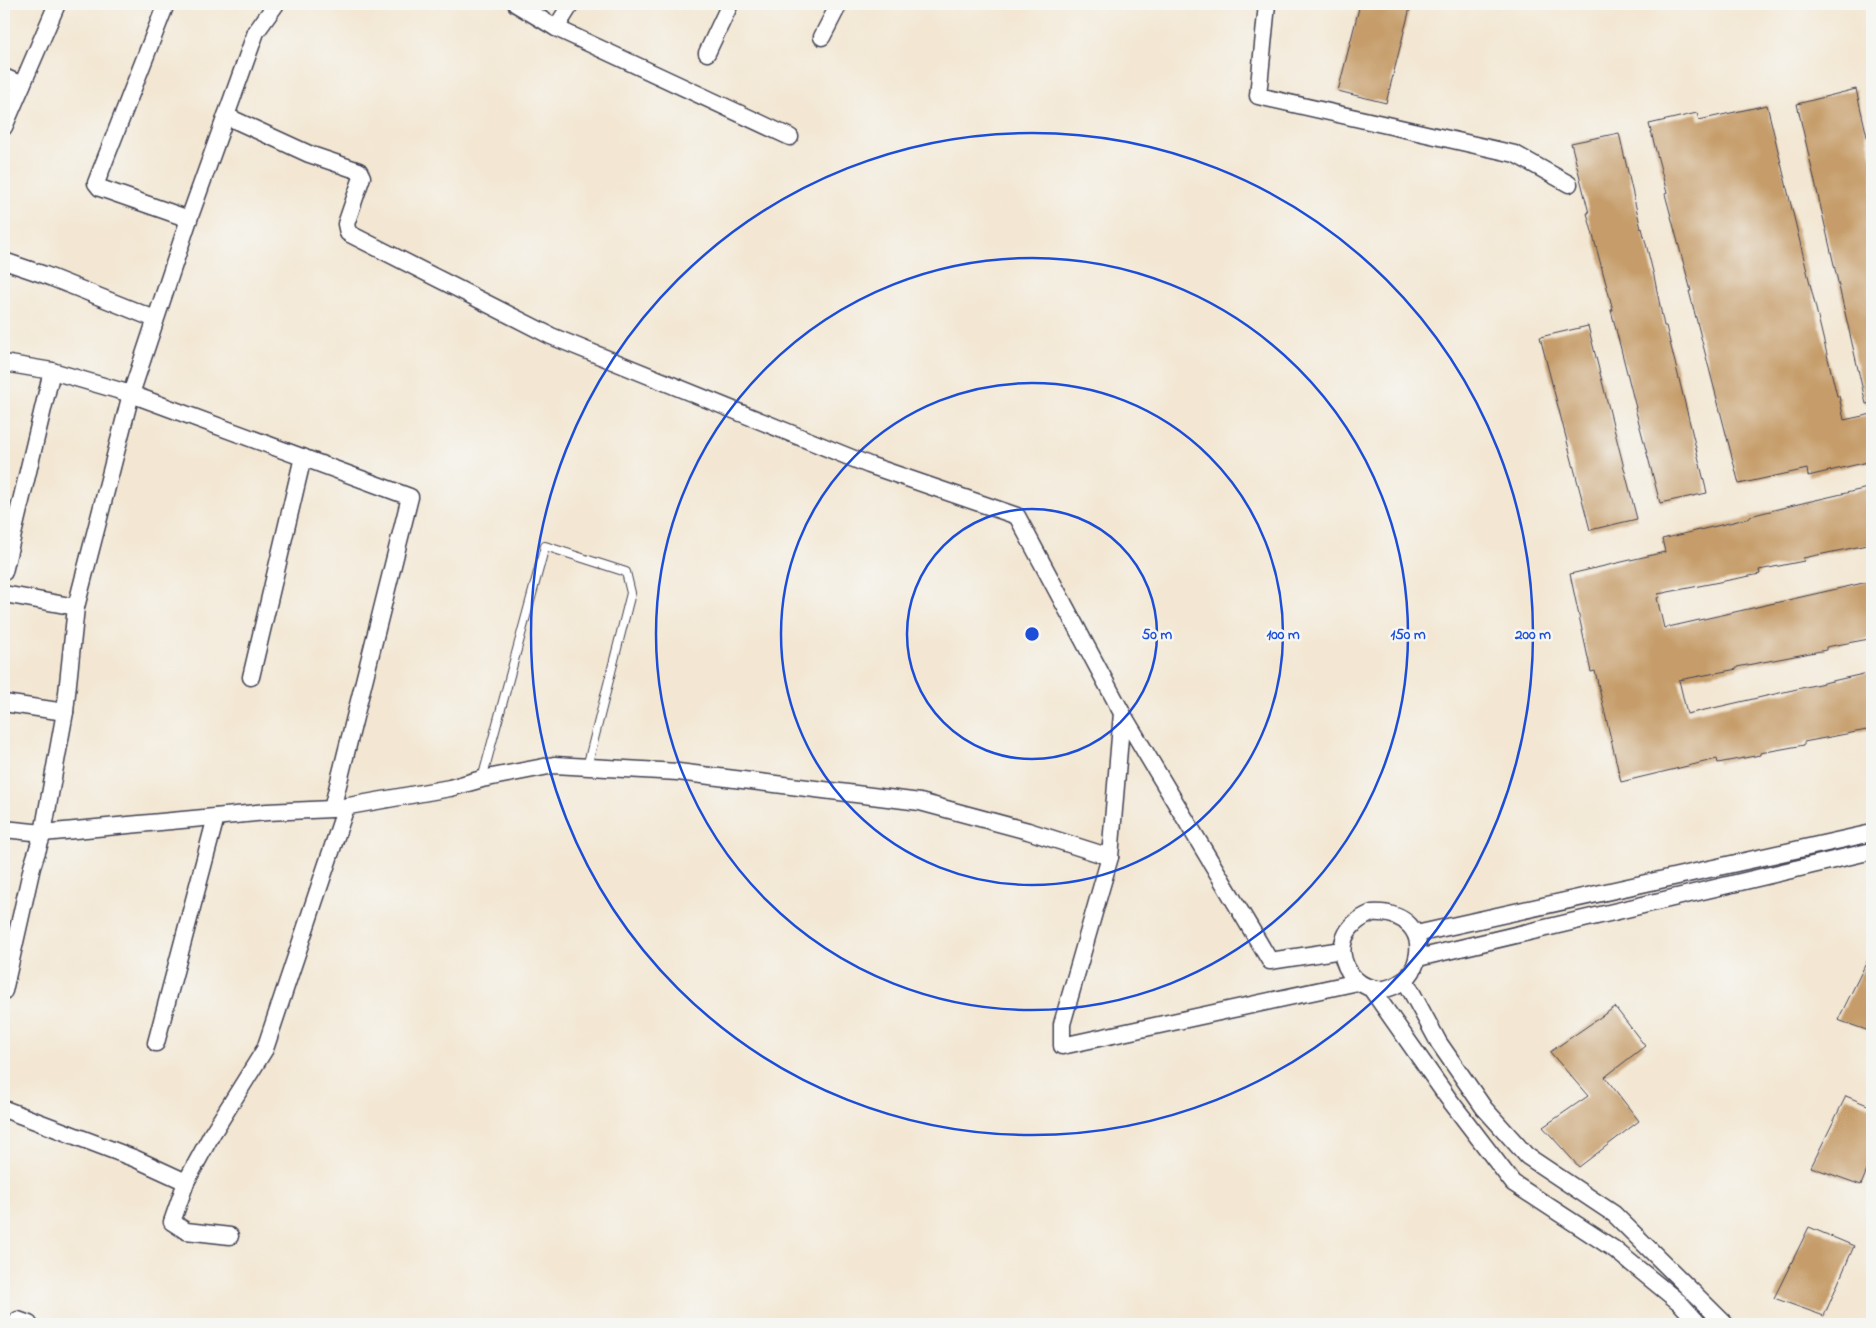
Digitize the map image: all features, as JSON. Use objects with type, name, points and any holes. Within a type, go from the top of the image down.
[{"type":"street","points":[[4,127],[57,4]]},
{"type":"street","points":[[166,4],[96,183],[100,188],[189,218]]},
{"type":"street","points":[[4,985],[32,867],[43,833],[64,712],[76,607],[131,394],[189,218],[256,32],[276,4]]},
{"type":"street","points":[[516,4],[556,28],[790,137]]},
{"type":"street","points":[[556,28],[571,4]]},
{"type":"street","points":[[707,53],[730,4]]},
{"type":"street","points":[[822,37],[839,4]]},
{"type":"street","points":[[1267,4],[1258,96],[1515,154],[1569,184]]},
{"type":"street","points":[[4,77],[22,84]]},
{"type":"street","points":[[226,116],[309,154],[359,171],[362,177],[346,224],[348,233],[438,280],[551,336],[868,465],[1017,516],[1122,713],[1270,961],[1342,950]]},
{"type":"street","points":[[4,261],[155,318]]},
{"type":"street","points":[[4,363],[52,371],[131,394],[410,497],[339,808],[265,1049],[212,1134],[186,1182],[172,1222],[186,1231],[230,1236]]},
{"type":"street","points":[[4,572],[52,371]]},
{"type":"street","points":[[251,677],[304,457]]},
{"type":"street","points":[[4,594],[76,607]]},
{"type":"street","points":[[4,703],[64,712]]},
{"type":"street","points":[[1122,713],[1110,857],[1062,1024],[1062,1046],[1364,985],[1382,989],[1395,986],[1405,980],[1414,970],[1418,958],[1416,934],[1407,923],[1397,916],[1385,913],[1372,913],[1360,918],[1350,926],[1344,937],[1342,950],[1344,962],[1349,973],[1364,985],[1513,1183],[1614,1249],[1680,1304],[1699,1324]]},
{"type":"street","points":[[4,829],[43,833],[339,808],[450,788],[482,779],[554,765],[678,772],[920,802],[1028,831],[1110,857]]},
{"type":"street","points":[[156,1043],[216,817]]},
{"type":"street","points":[[1416,934],[1872,833]]},
{"type":"street","points":[[1418,958],[1872,851]]},
{"type":"street","points":[[1405,980],[1439,1044],[1484,1108],[1527,1156],[1614,1214],[1725,1324]]},
{"type":"street","points":[[4,1109],[136,1159],[186,1182]]},
{"type":"street","points":[[16,1324],[18,1320],[29,1324]]},
{"type":"lane","points":[[482,779],[545,546],[626,572],[628,579],[630,593],[587,766]]},
{"type":"building","points":[[1360,4],[1411,4],[1386,103],[1338,91]]},
{"type":"building","points":[[1856,89],[1872,158],[1872,403],[1866,404],[1797,104]]},
{"type":"building","points":[[1767,105],[1844,420],[1872,414],[1872,461],[1808,476],[1807,469],[1739,484],[1689,291],[1691,291],[1665,194],[1667,193],[1649,124],[1697,113],[1699,120]]},
{"type":"building","points":[[1619,133],[1654,276],[1664,326],[1666,326],[1707,493],[1660,503],[1571,143]]},
{"type":"building","points":[[1588,326],[1637,519],[1590,530],[1540,337]]},
{"type":"building","points":[[1872,487],[1872,544],[1803,558],[1804,561],[1759,570],[1760,574],[1658,594],[1659,597],[1657,598],[1664,628],[1872,581],[1872,637],[1869,639],[1826,647],[1826,650],[1679,680],[1687,714],[1872,672],[1872,729],[1804,742],[1804,745],[1760,753],[1760,755],[1718,763],[1717,759],[1621,782],[1595,671],[1591,672],[1570,574],[1665,552],[1662,539]]},
{"type":"building","points":[[1872,951],[1872,1032],[1838,1020]]},
{"type":"building","points":[[1615,1007],[1645,1046],[1605,1077],[1639,1121],[1579,1167],[1543,1127],[1588,1096],[1550,1052]]},
{"type":"building","points":[[1846,1096],[1872,1107],[1872,1158],[1861,1185],[1811,1167]]},
{"type":"building","points":[[1809,1227],[1854,1246],[1824,1316],[1774,1298]]}]
